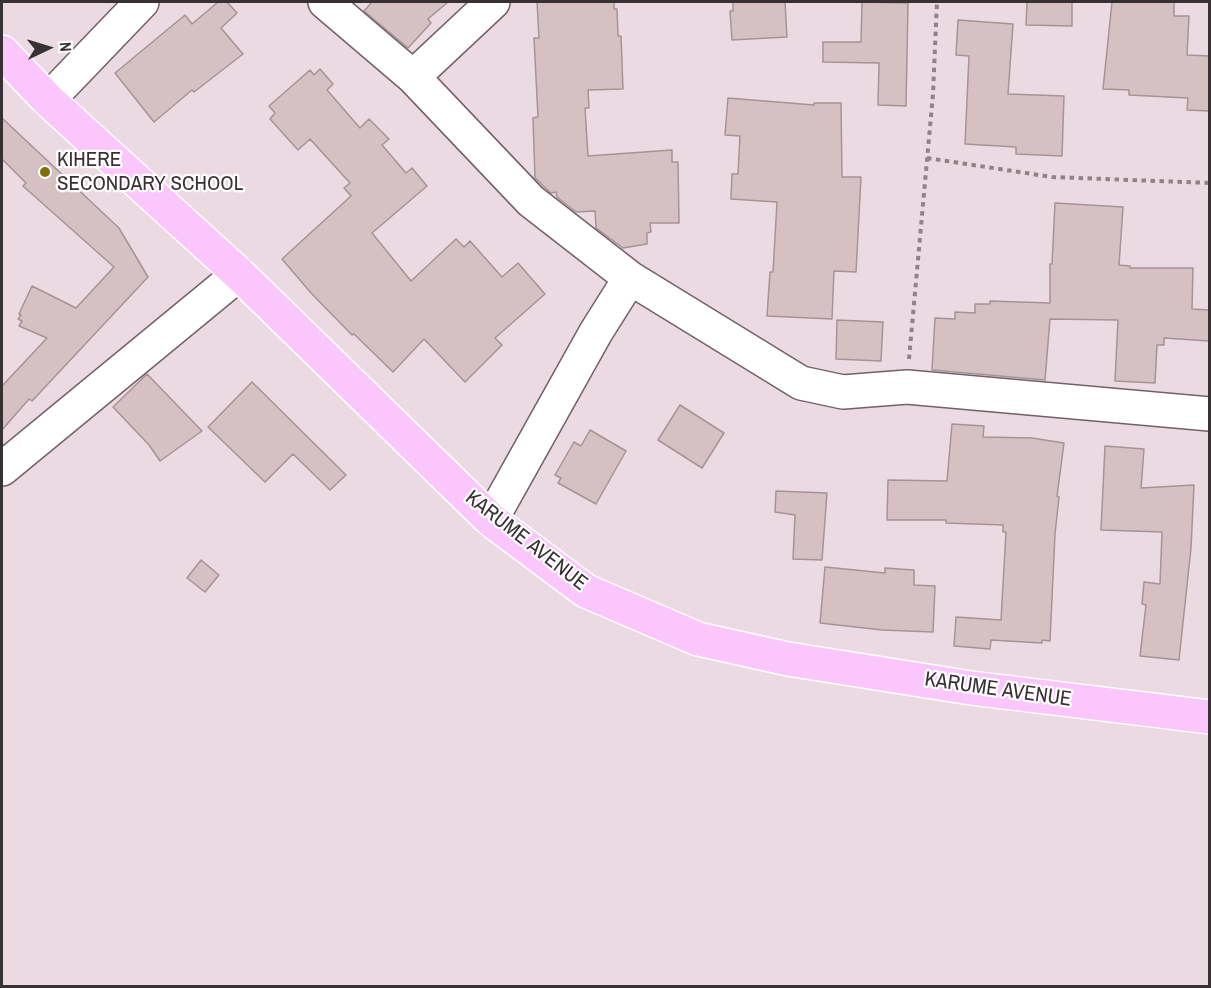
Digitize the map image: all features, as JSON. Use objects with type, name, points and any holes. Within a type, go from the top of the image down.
[{"type":"main road","name":"KARUME AVENUE","points":[[2,52],[48,100],[239,274],[491,520],[586,591],[698,639],[788,659],[971,688],[1209,717]]},
{"type":"street","points":[[48,100],[142,2]]},
{"type":"street","points":[[325,2],[413,76],[531,201],[630,278],[801,383],[843,392],[907,387],[1209,414]]},
{"type":"street","points":[[413,76],[493,2]]},
{"type":"street","points":[[2,470],[239,274]]},
{"type":"street","points":[[491,520],[630,278]]},
{"type":"path","points":[[907,387],[933,94],[937,2]]},
{"type":"path","points":[[927,158],[1052,177],[1209,183]]},
{"type":"building","points":[[218,2],[227,2],[237,13],[221,28],[243,54],[194,92],[192,90],[154,122],[115,73],[185,15],[192,24]]},
{"type":"building","points":[[372,2],[448,2],[428,19],[431,23],[408,48],[364,11]]},
{"type":"building","points":[[537,2],[614,2],[614,9],[617,9],[618,36],[621,36],[623,89],[588,90],[589,108],[585,108],[588,156],[672,150],[672,162],[678,162],[679,223],[650,223],[651,232],[647,233],[647,244],[623,248],[596,228],[595,211],[576,212],[557,197],[556,192],[551,193],[535,178],[533,118],[538,117],[534,38],[539,38]]},
{"type":"building","points":[[733,2],[785,2],[787,37],[732,40],[730,11],[733,11]]},
{"type":"building","points":[[862,2],[908,3],[906,106],[878,105],[879,63],[823,62],[823,42],[861,42]]},
{"type":"building","points":[[1027,2],[1072,2],[1072,26],[1026,25]]},
{"type":"building","points":[[1112,2],[1174,2],[1174,16],[1189,16],[1187,55],[1209,56],[1209,111],[1187,110],[1188,98],[1129,95],[1129,90],[1103,89]]},
{"type":"building","points":[[958,20],[1013,24],[1008,94],[1064,96],[1062,156],[1016,154],[1016,147],[965,144],[969,56],[956,55]]},
{"type":"building","points":[[320,69],[333,84],[327,90],[360,128],[369,119],[389,139],[382,145],[406,173],[412,168],[427,186],[372,233],[411,281],[456,239],[464,247],[470,241],[502,277],[518,263],[545,294],[495,338],[502,345],[465,382],[424,339],[393,372],[354,334],[352,335],[282,259],[351,196],[344,188],[350,183],[310,139],[298,150],[270,119],[275,113],[269,106],[310,70],[314,75]]},
{"type":"building","points":[[728,98],[814,105],[814,103],[841,103],[842,177],[861,177],[856,272],[834,271],[832,319],[767,316],[770,272],[773,272],[777,202],[731,199],[732,174],[738,174],[740,136],[725,135]]},
{"type":"building","points":[[2,118],[119,228],[148,277],[32,401],[29,399],[2,430],[2,386],[47,338],[19,326],[22,321],[18,319],[21,315],[19,314],[32,286],[76,308],[114,267],[23,186],[26,183],[2,159]]},
{"type":"building","points":[[1055,203],[1123,207],[1119,265],[1130,266],[1130,268],[1193,268],[1192,309],[1209,310],[1209,341],[1164,338],[1164,345],[1157,345],[1155,383],[1115,381],[1118,320],[1050,319],[1045,380],[932,370],[935,318],[955,319],[955,312],[975,313],[975,304],[990,304],[990,301],[1050,303],[1050,264],[1052,264]]},
{"type":"building","points":[[837,320],[883,322],[881,361],[836,359]]},
{"type":"building","points":[[147,374],[202,431],[160,461],[149,445],[113,407]]},
{"type":"building","points":[[252,382],[346,475],[330,490],[293,454],[265,482],[208,427]]},
{"type":"building","points":[[680,405],[724,433],[702,468],[658,440]]},
{"type":"building","points":[[952,424],[984,426],[983,437],[1032,438],[1064,443],[1057,496],[1059,497],[1050,641],[1042,640],[1042,643],[991,640],[990,649],[954,646],[956,617],[1001,620],[1006,532],[1003,532],[1003,525],[946,523],[946,520],[887,520],[888,480],[947,481]]},
{"type":"building","points":[[590,430],[626,451],[596,504],[558,483],[561,478],[555,475],[574,442],[581,446]]},
{"type":"building","points":[[1105,446],[1144,449],[1141,488],[1194,485],[1191,548],[1179,660],[1140,656],[1146,605],[1142,604],[1144,582],[1160,584],[1162,532],[1101,530]]},
{"type":"building","points":[[776,491],[827,493],[822,560],[793,559],[795,515],[775,512]]},
{"type":"building","points":[[201,560],[219,575],[205,592],[187,578]]},
{"type":"building","points":[[825,567],[885,573],[885,568],[914,570],[914,585],[935,586],[933,632],[882,630],[820,623]]},
{"type":"place","name":"KIHERE SECONDARY SCHOOL","points":[[45,172]]}]
